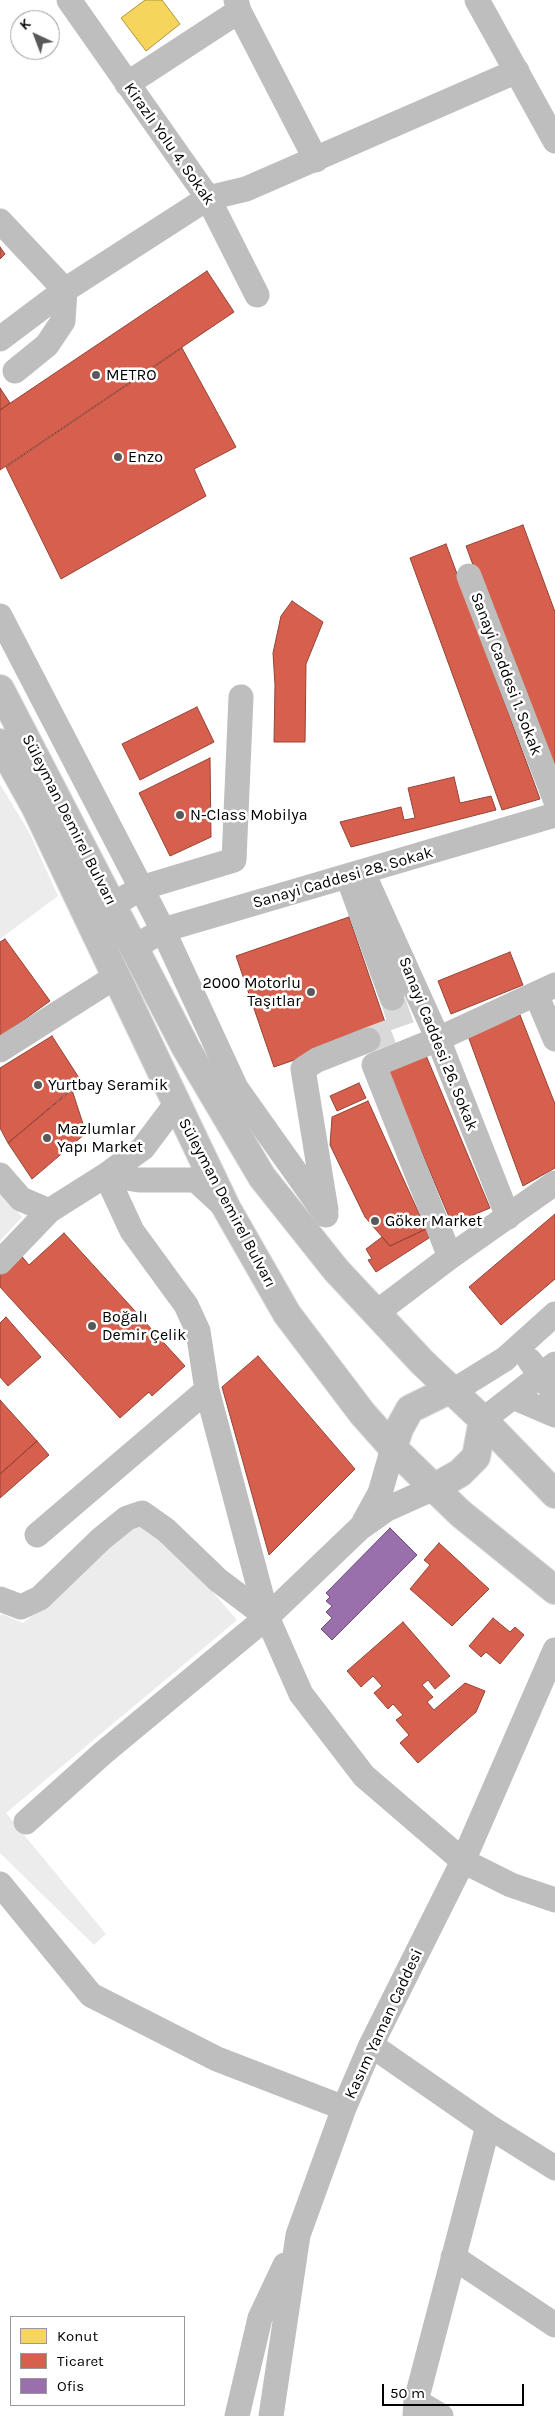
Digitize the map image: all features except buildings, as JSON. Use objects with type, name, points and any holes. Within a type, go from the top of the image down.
[{"type":"highway","points":[[0,680],[14,714]]},
{"type":"highway","name":"Süleyman Demirel Bulvarı","points":[[0,689],[186,1048],[262,1176],[336,1270],[555,1494]]},
{"type":"highway","name":"Süleyman Demirel Bulvarı","points":[[0,743],[36,808],[227,1209],[287,1314],[362,1413],[393,1448],[460,1514],[555,1590]]},
{"type":"highway","points":[[393,1448],[399,1428],[410,1409],[451,1389]]},
{"type":"highway","points":[[434,1488],[460,1473],[476,1457],[483,1420]]},
{"type":"street","name":"Kirazlı Yolu 4. Sokak","points":[[69,0],[208,198],[257,295]]},
{"type":"street","points":[[477,0],[555,141]]},
{"type":"street","points":[[127,84],[237,6],[316,160]]},
{"type":"street","points":[[0,339],[65,290],[208,198],[246,189],[517,71]]},
{"type":"street","points":[[0,221],[65,290],[62,321],[47,345],[15,371]]},
{"type":"street","name":"Sanayi Caddesi 1. Sokak","points":[[469,576],[555,799]]},
{"type":"street","points":[[0,616],[163,930],[236,1088],[326,1215],[303,1069],[316,1060],[368,1040]]},
{"type":"street","points":[[113,905],[141,888],[234,860],[241,697]]},
{"type":"street","name":"Sanayi Caddesi 28. Sokak","points":[[135,947],[163,930],[356,875],[555,815]]},
{"type":"street","points":[[356,875],[392,998]]},
{"type":"street","name":"Sanayi Caddesi 26. Sokak","points":[[356,875],[410,956],[438,1039],[508,1217]]},
{"type":"street","points":[[0,1050],[115,977]]},
{"type":"street","points":[[450,1256],[374,1064],[438,1039],[546,990],[555,1039]]},
{"type":"street","points":[[0,1262],[49,1211],[106,1175],[143,1148],[176,1104]]},
{"type":"street","points":[[0,1175],[21,1198],[49,1211]]},
{"type":"street","points":[[106,1175],[139,1180],[196,1180],[227,1209]]},
{"type":"street","points":[[106,1175],[132,1231],[186,1305],[198,1331],[207,1390],[267,1617],[301,1694],[364,1776],[463,1861],[511,1886],[555,1900]]},
{"type":"street","points":[[376,1313],[450,1256],[555,1183]]},
{"type":"street","points":[[451,1389],[463,1385],[505,1359],[555,1314]]},
{"type":"street","points":[[529,1339],[548,1339],[555,1346]]},
{"type":"street","points":[[483,1420],[513,1397],[550,1378],[526,1357],[529,1339]]},
{"type":"street","points":[[38,1535],[207,1390]]},
{"type":"street","points":[[513,1397],[555,1415]]},
{"type":"street","points":[[360,1528],[380,1493],[393,1448]]},
{"type":"street","points":[[26,1822],[103,1752],[267,1617],[360,1528],[387,1509],[434,1488]]},
{"type":"street","points":[[0,1599],[21,1607],[40,1598],[101,1539],[127,1518],[142,1513],[166,1530],[218,1580],[267,1617]]},
{"type":"street","name":"Kasım Yaman Caddesi","points":[[271,2416],[298,2235],[344,2108],[371,2045],[463,1861],[555,1650]]},
{"type":"street","points":[[0,1884],[91,1995],[217,2059],[344,2108]]},
{"type":"street","points":[[371,2045],[488,2126],[555,2168]]},
{"type":"street","points":[[441,2416],[415,2408],[488,2126]]},
{"type":"street","points":[[237,2416],[260,2318],[298,2235]]},
{"type":"street","points":[[453,2257],[555,2325]]},
{"type":"shaded area","points":[[0,784],[29,832],[58,896],[0,939]]},
{"type":"shaded area","points":[[0,1188],[22,1217],[0,1241]]},
{"type":"shaded area","points":[[141,1527],[168,1540],[237,1620],[6,1813],[106,1934],[94,1945],[0,1853],[0,1616],[2,1614],[23,1623],[56,1598],[126,1529]]},
{"type":"tunnel","points":[[368,1040],[402,1027],[392,998]]},
{"type":"place","name":"METRO","points":[[96,375]]},
{"type":"place","name":"Enzo","points":[[118,457]]},
{"type":"place","name":"N-Class Mobilya","points":[[180,815]]},
{"type":"place","name":"2000 Motorlu Taşıtlar","points":[[311,992]]},
{"type":"place","name":"Yurtbay Seramik","points":[[38,1085]]},
{"type":"place","name":"Mazlumlar Yapı Market","points":[[47,1138]]},
{"type":"place","name":"Göker Market","points":[[375,1221]]},
{"type":"place","name":"Boğalı Demir Çelik","points":[[92,1326]]}]
